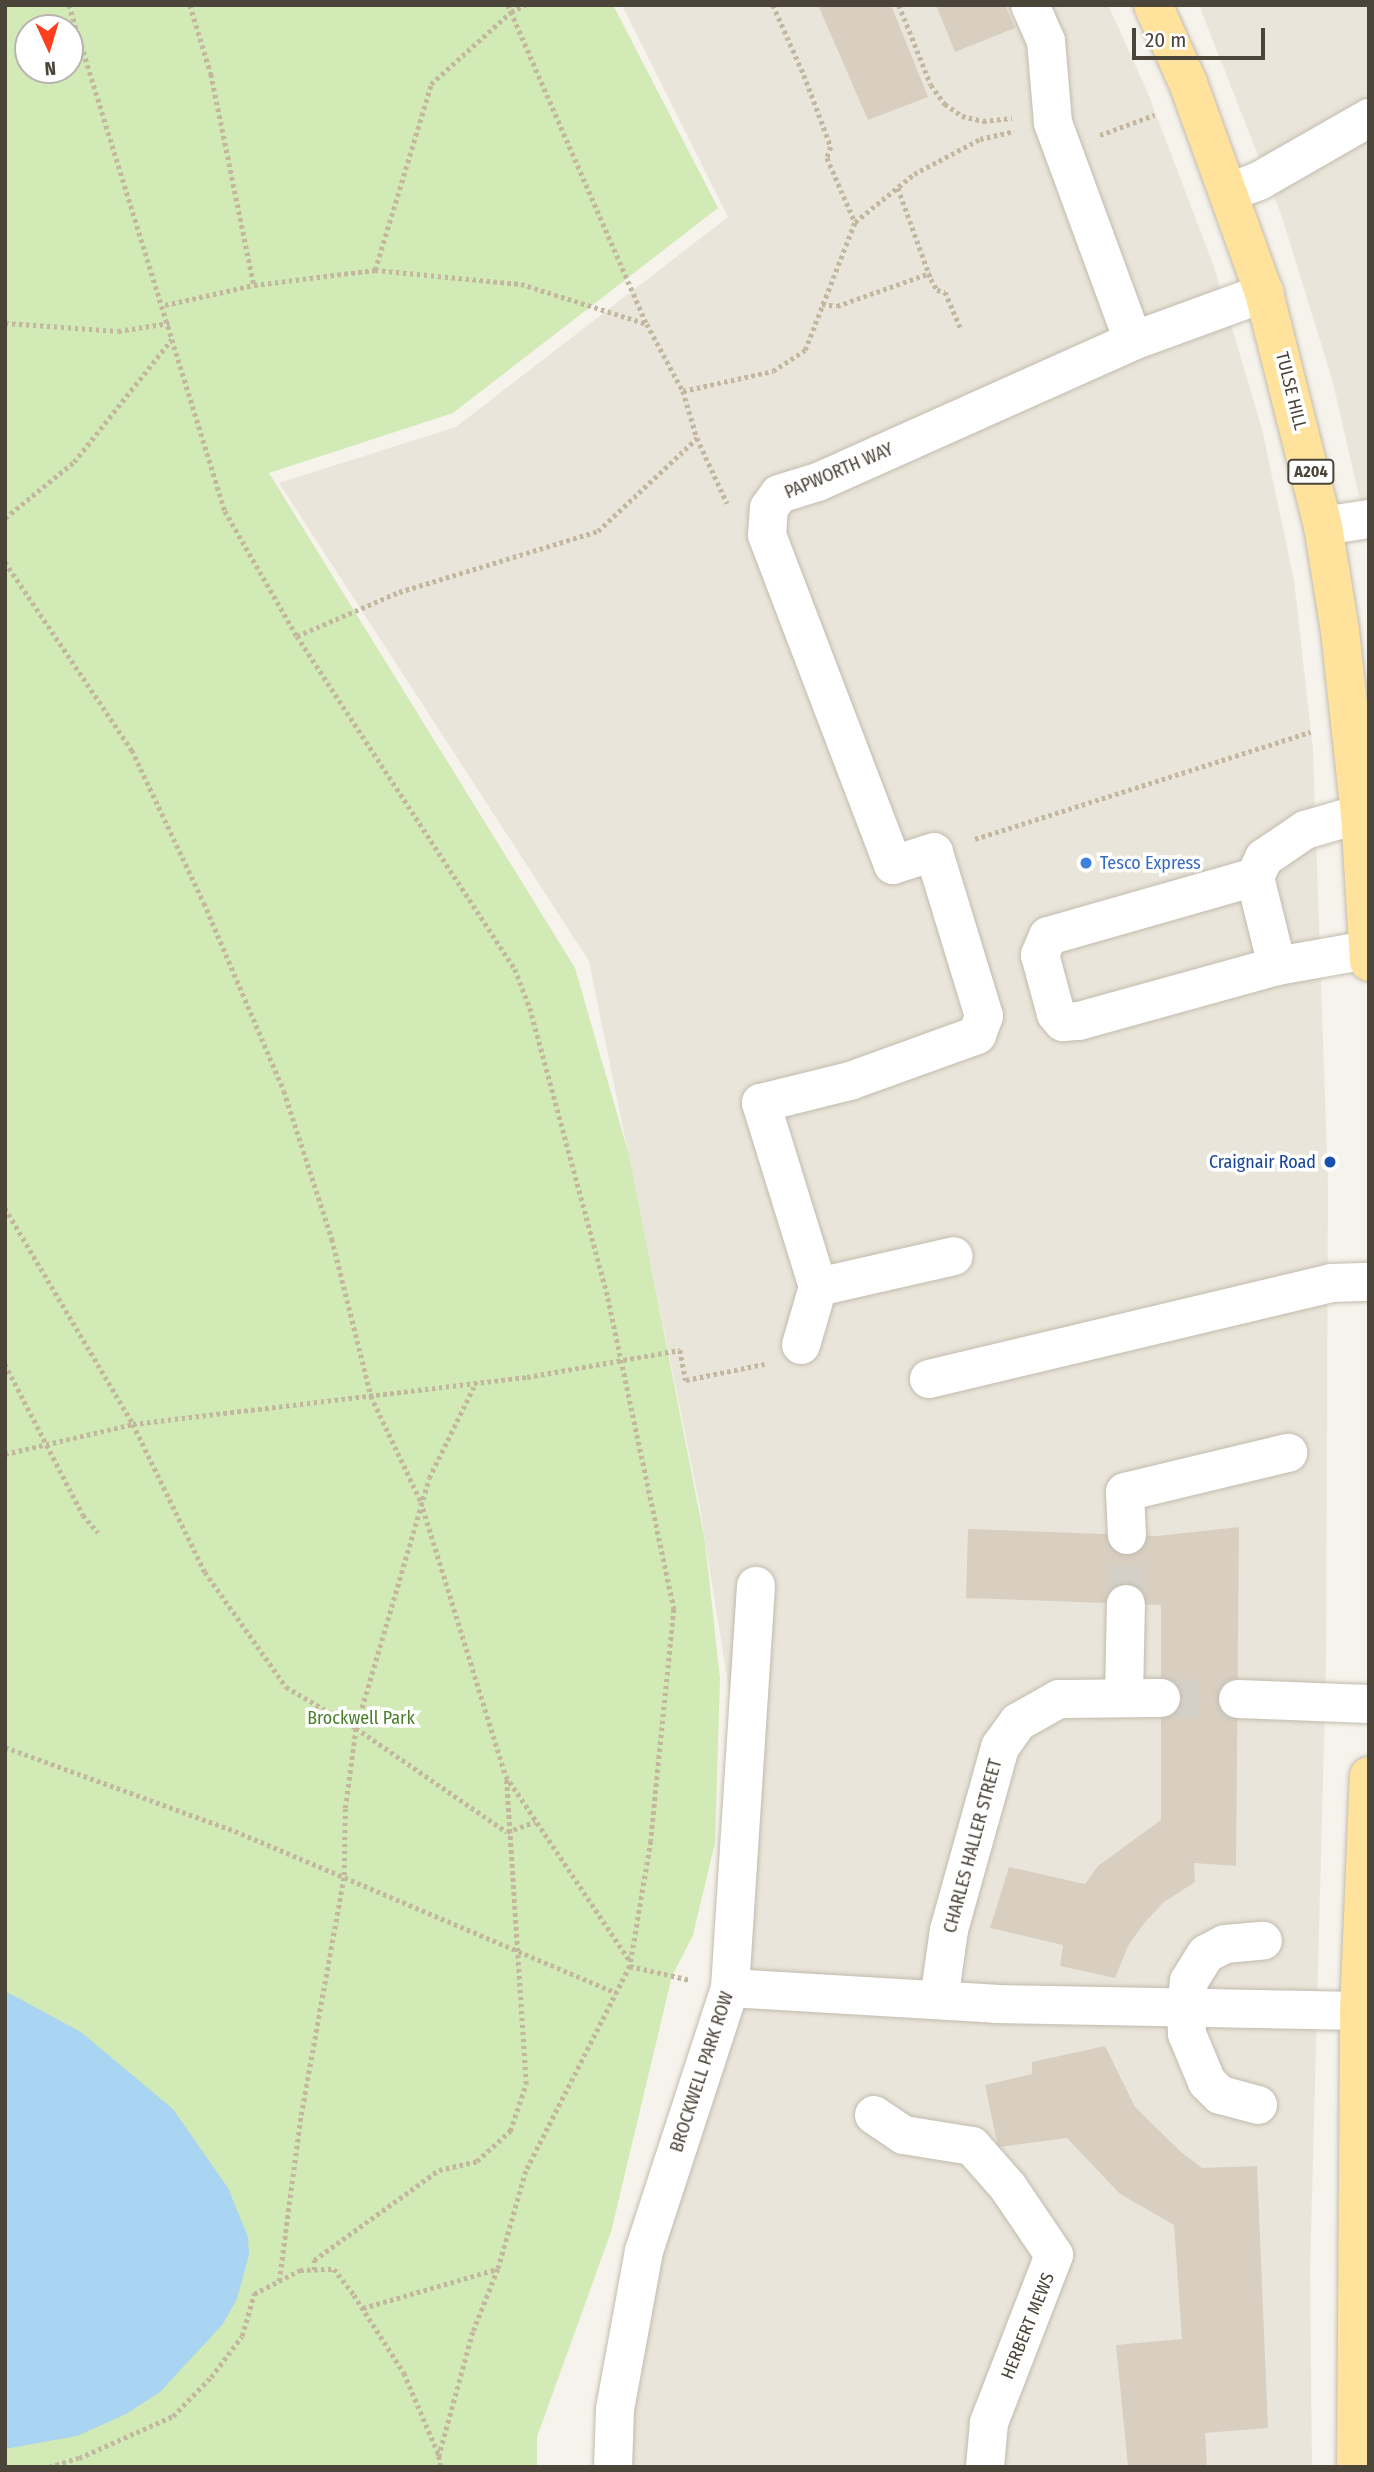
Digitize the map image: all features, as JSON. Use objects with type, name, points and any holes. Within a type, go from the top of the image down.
[{"type":"main road","name":"TULSE HILL","points":[[1153,5],[1195,101],[1230,192],[1264,293],[1323,526],[1360,814],[1369,962]]},
{"type":"main road","points":[[1356,2467],[1359,2011],[1369,1776]]},
{"type":"street","points":[[1030,5],[1046,41],[1048,129],[1133,341]]},
{"type":"street","points":[[1230,192],[1369,118]]},
{"type":"street","name":"PAPWORTH WAY","points":[[767,535],[769,508],[779,494],[818,482],[1133,341],[1264,293]]},
{"type":"street","points":[[1323,526],[1369,519]]},
{"type":"street","points":[[767,535],[893,865],[934,852],[984,1016],[977,1035],[850,1081],[761,1103],[818,1287],[801,1345]]},
{"type":"street","points":[[1277,966],[1255,877],[1264,858],[1305,830],[1360,814]]},
{"type":"street","points":[[1255,877],[1060,930],[1041,944],[1042,966],[1063,1022],[1277,966],[1368,950]]},
{"type":"street","points":[[818,1287],[954,1256]]},
{"type":"street","points":[[929,1379],[1331,1283],[1369,1282]]},
{"type":"street","points":[[1127,1535],[1125,1492],[1288,1453]]},
{"type":"street","name":"BROCKWELL PARK ROW","points":[[613,2467],[615,2409],[643,2252],[730,1988],[756,1586]]},
{"type":"street","points":[[1124,1696],[1126,1604]]},
{"type":"street","name":"CHARLES HALLER STREET","points":[[939,2000],[949,1930],[1000,1747],[1018,1722],[1059,1699],[1124,1696],[1161,1698]]},
{"type":"street","points":[[1238,1699],[1369,1704]]},
{"type":"street","points":[[1258,2105],[1220,2095],[1207,2082],[1187,2034],[1186,2009],[1189,1981],[1206,1954],[1225,1944],[1263,1941]]},
{"type":"street","points":[[730,1988],[939,2000],[1186,2009],[1359,2011]]},
{"type":"street","name":"HERBERT MEWS","points":[[874,2115],[904,2135],[972,2146],[1008,2187],[1054,2255],[989,2423],[985,2467]]},
{"type":"path","points":[[69,5],[165,305],[172,339],[225,511],[297,636],[514,969],[537,1034],[621,1359],[674,1609],[651,1840],[630,1964],[526,2171],[498,2269],[473,2332],[439,2456]]},
{"type":"path","points":[[190,5],[211,74],[254,285]]},
{"type":"path","points":[[508,5],[647,324],[683,391],[697,438],[734,518],[767,535]]},
{"type":"path","points":[[375,270],[431,84],[511,12],[525,5]]},
{"type":"path","points":[[773,5],[804,75],[831,147],[827,158],[855,222]]},
{"type":"path","points":[[899,5],[937,96],[962,116],[1048,129]]},
{"type":"path","points":[[683,391],[773,371],[806,350],[855,222],[898,188],[980,139],[1195,101]]},
{"type":"path","points":[[898,188],[937,290],[945,292],[961,329]]},
{"type":"path","points":[[165,305],[254,285],[375,270],[521,284],[647,324]]},
{"type":"path","points":[[822,304],[837,306],[930,274]]},
{"type":"path","points":[[5,323],[118,331],[169,323]]},
{"type":"path","points":[[5,519],[74,462],[172,339]]},
{"type":"path","points":[[297,636],[399,592],[598,531],[697,438]]},
{"type":"path","points":[[5,562],[132,750],[204,904],[284,1091],[332,1239],[371,1396],[421,1503],[506,1776],[630,1964],[730,1988]]},
{"type":"path","points":[[934,852],[1314,730],[1350,724]]},
{"type":"path","points":[[5,1209],[133,1424],[205,1572],[286,1687],[356,1728],[507,1832]]},
{"type":"path","points":[[5,1454],[133,1424],[476,1382],[680,1350],[686,1380],[786,1359],[801,1345]]},
{"type":"path","points":[[5,1364],[83,1515],[98,1532]]},
{"type":"path","points":[[279,2281],[301,2115],[344,1875],[345,1808],[356,1728],[421,1503],[476,1382]]},
{"type":"path","points":[[5,1747],[344,1875],[520,1955],[616,1993]]},
{"type":"path","points":[[314,2270],[314,2260],[439,2170],[477,2161],[510,2131],[526,2084],[520,1955],[507,1832],[506,1776]]},
{"type":"path","points":[[507,1832],[535,1822]]},
{"type":"path","points":[[49,2467],[79,2458],[173,2416],[211,2376],[242,2336],[254,2294],[300,2270],[334,2269],[363,2308],[404,2373],[439,2456],[441,2467]]},
{"type":"path","points":[[363,2308],[498,2269]]},
{"type":"shaded area","points":[[622,5],[1108,5],[1147,91],[1213,264],[1262,429],[1294,580],[1313,750],[1328,1185],[1326,1666],[1310,2272],[1312,2467],[621,2467],[640,2238],[739,1947],[739,1822],[729,1691],[699,1502],[589,961],[279,483],[456,427],[728,217]]},
{"type":"shaded area","points":[[1199,5],[1369,5],[1369,539],[1332,379],[1281,214]]},
{"type":"green space","name":"Brockwell Park","points":[[5,5],[613,5],[718,208],[453,413],[269,473],[575,968],[629,1155],[705,1541],[720,1679],[715,1843],[693,1935],[672,1976],[611,2232],[537,2437],[537,2467],[5,2467]]},
{"type":"water","points":[[5,1991],[81,2032],[173,2109],[228,2188],[248,2237],[249,2255],[237,2299],[223,2324],[160,2392],[126,2414],[77,2436],[5,2449]]},
{"type":"building","points":[[818,5],[891,5],[928,97],[868,120]]},
{"type":"building","points":[[936,5],[1005,5],[1015,28],[955,52]]},
{"type":"building","points":[[1239,1527],[1236,1866],[1194,1863],[1195,1882],[1164,1902],[1145,1922],[1128,1946],[1115,1978],[1060,1966],[1063,1945],[990,1928],[1009,1867],[1085,1884],[1098,1866],[1161,1820],[1161,1605],[966,1598],[968,1529],[1157,1536]]},
{"type":"building","points":[[1105,2046],[1135,2107],[1181,2152],[1202,2168],[1257,2166],[1268,2428],[1205,2433],[1207,2467],[1128,2467],[1116,2345],[1182,2339],[1174,2225],[1120,2194],[1067,2138],[998,2147],[985,2085],[1032,2074],[1032,2062]]},
{"type":"tunnel","points":[[1126,1604],[1127,1535]]},
{"type":"tunnel","points":[[1161,1698],[1238,1699]]},
{"type":"place","name":"Tesco Express","points":[[1086,863]]},
{"type":"place","name":"Craignair Road","points":[[1330,1162]]}]
